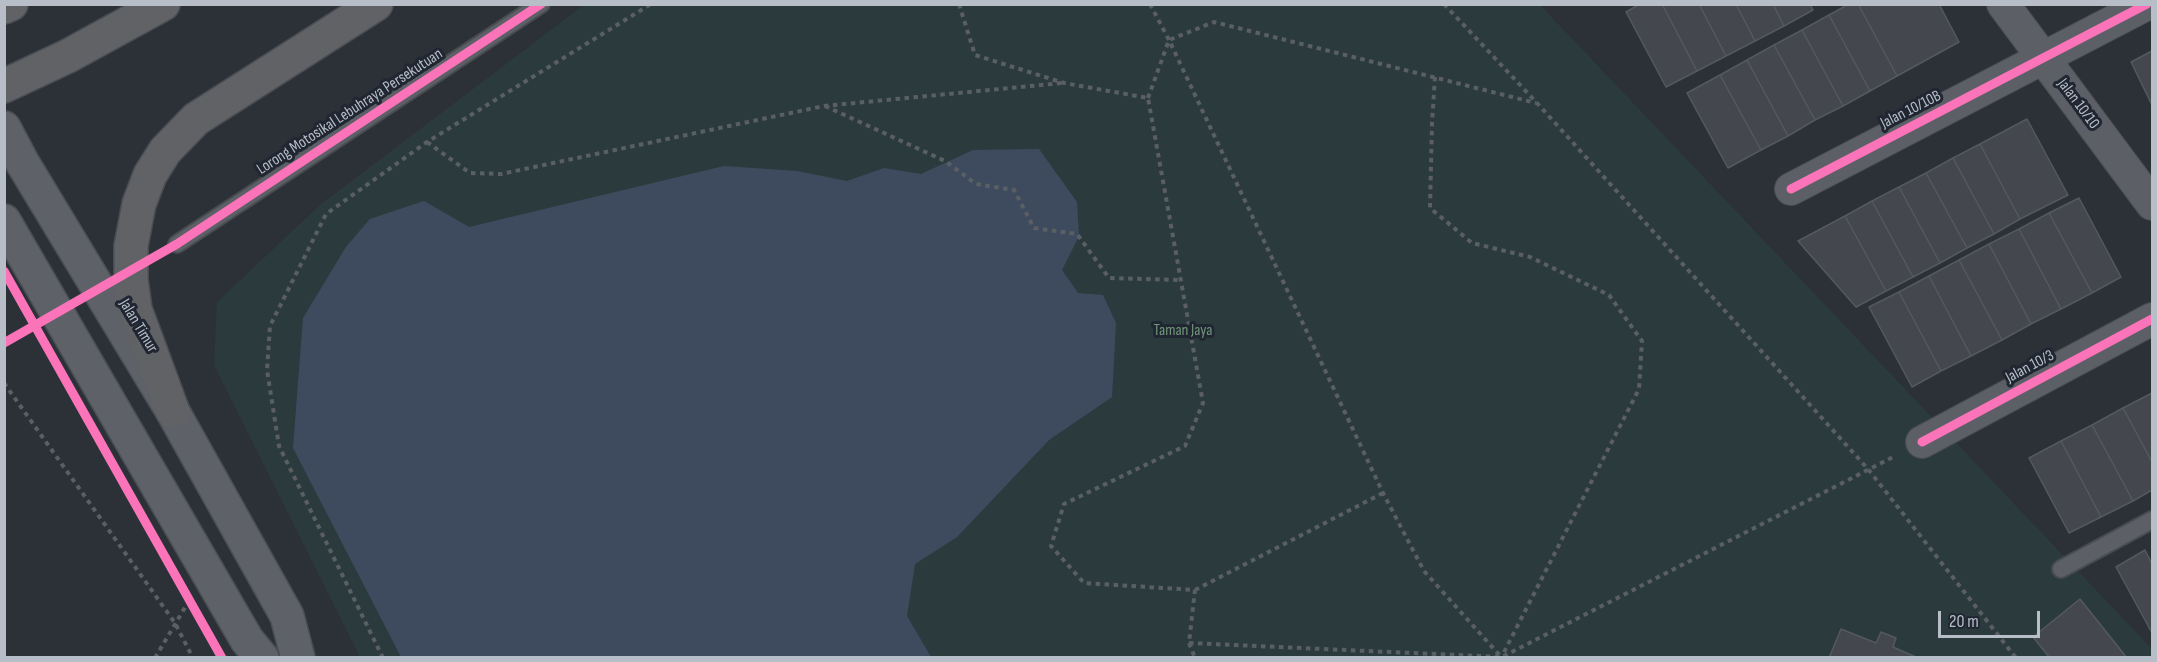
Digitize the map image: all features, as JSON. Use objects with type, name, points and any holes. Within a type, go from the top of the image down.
[{"type":"highway","points":[[4,8],[11,4]]},
{"type":"highway","points":[[4,86],[68,56],[163,4]]},
{"type":"highway","points":[[173,412],[135,309],[131,279],[131,246],[139,204],[150,175],[165,152],[196,119],[376,4]]},
{"type":"main road","name":"Jalan Timur","points":[[4,128],[22,162],[173,412],[287,616],[298,657]]},
{"type":"main road","points":[[4,221],[247,640],[262,657]]},
{"type":"street","name":"Jalan 10/10","points":[[2003,4],[2152,204]]},
{"type":"street","name":"Jalan 10/10B","points":[[1791,189],[2147,4]]},
{"type":"street","name":"Jalan 10/3","points":[[1922,442],[2152,319]]},
{"type":"lane","name":"Lorong Motosikal Lebuhraya Persekutuan","points":[[177,244],[541,4]]},
{"type":"lane","points":[[2061,569],[2152,520]]},
{"type":"path","points":[[383,657],[279,446],[267,370],[270,326],[326,214],[427,142],[651,4]]},
{"type":"path","points":[[959,4],[975,55],[1064,83],[1148,98]]},
{"type":"path","points":[[1150,4],[1383,493],[1424,571],[1502,657]]},
{"type":"path","points":[[1444,4],[1537,103],[1868,470],[2016,657]]},
{"type":"path","points":[[1383,493],[1195,590],[1084,583],[1051,546],[1064,504],[1185,446],[1203,403],[1148,98],[1169,40],[1214,22],[1537,103]]},
{"type":"path","points":[[1435,77],[1430,208],[1472,243],[1530,257],[1609,295],[1642,341],[1639,389],[1502,657]]},
{"type":"path","points":[[427,142],[470,173],[501,174],[824,106],[1064,83]]},
{"type":"path","points":[[824,106],[945,161],[976,184],[1014,190],[1034,228],[1077,234],[1109,278],[1181,280]]},
{"type":"path","points":[[4,383],[175,623],[193,657]]},
{"type":"path","points":[[1189,643],[1502,657],[1922,442]]},
{"type":"path","points":[[184,589],[195,609]]},
{"type":"path","points":[[1195,590],[1189,643],[1195,657]]},
{"type":"path","points":[[155,657],[190,599]]},
{"type":"green space","name":"Taman Jaya","points":[[584,5],[1540,5],[2152,649],[2152,657],[360,657],[214,365],[217,302],[321,204]]},
{"type":"water","points":[[1039,149],[1077,202],[1079,236],[1062,270],[1078,293],[1103,295],[1116,323],[1112,397],[1049,440],[957,537],[915,564],[907,616],[931,657],[401,657],[293,448],[303,318],[346,247],[370,219],[424,201],[469,227],[724,166],[797,171],[847,181],[884,168],[921,174],[973,150]]},
{"type":"building","points":[[1640,4],[1662,4],[1697,71],[1666,87],[1626,12]]},
{"type":"building","points":[[1662,4],[1699,4],[1726,56],[1697,71]]},
{"type":"building","points":[[1699,4],[1736,4],[1755,41],[1726,56]]},
{"type":"building","points":[[1736,4],[1773,4],[1784,26],[1755,41]]},
{"type":"building","points":[[1773,4],[1810,4],[1813,10],[1784,26]]},
{"type":"building","points":[[1849,4],[1858,4],[1897,76],[1870,91],[1829,15]]},
{"type":"building","points":[[1858,4],[1939,4],[1959,42],[1897,76]]},
{"type":"building","points":[[1829,15],[1870,91],[1843,106],[1802,30]]},
{"type":"building","points":[[1802,30],[1843,106],[1815,120],[1774,45]]},
{"type":"building","points":[[1774,45],[1815,120],[1788,136],[1747,60]]},
{"type":"building","points":[[2152,51],[2152,105],[2131,62]]},
{"type":"building","points":[[1747,60],[1788,136],[1761,150],[1720,75]]},
{"type":"building","points":[[1720,75],[1761,150],[1728,168],[1687,93]]},
{"type":"building","points":[[2027,119],[2068,195],[2020,219],[1980,144]]},
{"type":"building","points":[[1980,144],[2020,219],[1994,234],[1953,158]]},
{"type":"building","points":[[1953,158],[1994,234],[1967,248],[1926,173]]},
{"type":"building","points":[[1926,173],[1967,248],[1940,263],[1899,187]]},
{"type":"building","points":[[1899,187],[1940,263],[1913,277],[1872,201]]},
{"type":"building","points":[[2079,198],[2121,277],[2092,293],[2049,213]]},
{"type":"building","points":[[1872,201],[1913,277],[1886,291],[1845,216]]},
{"type":"building","points":[[2049,213],[2092,293],[2061,309],[2019,229]]},
{"type":"building","points":[[1845,216],[1886,291],[1856,307],[1798,241]]},
{"type":"building","points":[[2019,229],[2061,309],[2031,324],[1989,244]]},
{"type":"building","points":[[1989,244],[2031,324],[2002,340],[1959,260]]},
{"type":"building","points":[[1959,260],[2002,340],[1971,356],[1929,276]]},
{"type":"building","points":[[1929,276],[1971,356],[1941,371],[1899,292]]},
{"type":"building","points":[[1899,292],[1941,371],[1912,387],[1869,307]]},
{"type":"building","points":[[2152,393],[2152,462],[2123,408]]},
{"type":"building","points":[[2123,408],[2152,462],[2152,490],[2133,501],[2092,425]]},
{"type":"building","points":[[2092,425],[2133,501],[2101,517],[2061,441]]},
{"type":"building","points":[[2061,441],[2101,517],[2069,533],[2029,458]]},
{"type":"building","points":[[2145,550],[2152,564],[2152,633],[2116,567]]},
{"type":"building","points":[[2080,599],[2127,658],[2050,658],[2033,637]]},
{"type":"building","points":[[1841,629],[1876,643],[1881,632],[1896,638],[1893,647],[1918,658],[1829,658]]},
{"type":"cycle path","points":[[4,343],[177,244],[541,4]]},
{"type":"cycle path","points":[[1791,189],[2147,4]]},
{"type":"cycle path","points":[[4,271],[222,658]]},
{"type":"cycle path","points":[[1922,442],[2152,319]]}]
